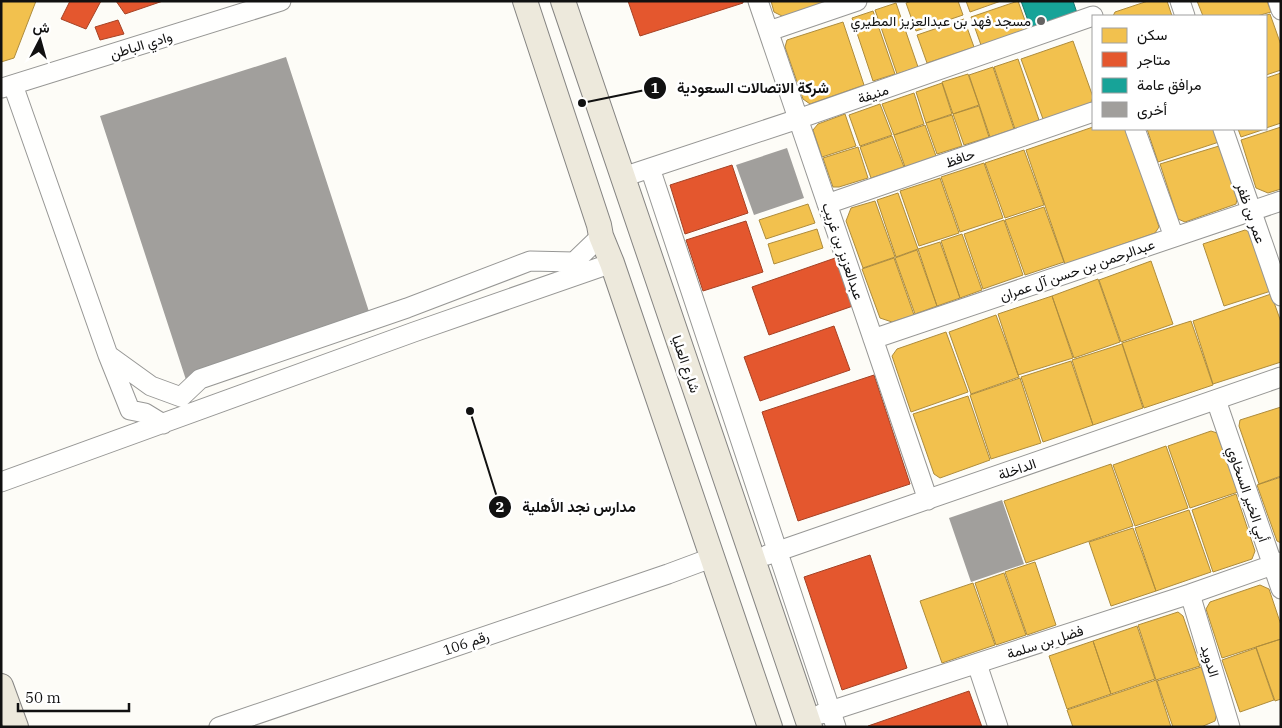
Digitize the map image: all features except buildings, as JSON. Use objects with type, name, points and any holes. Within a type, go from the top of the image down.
[{"type":"main road","points":[[525,1],[601,236],[612,263],[711,558],[737,626],[770,727]]},
{"type":"main road","name":"شارع العليا","points":[[563,1],[809,723]]},
{"type":"main road","points":[[612,263],[629,261],[644,267],[656,276]]},
{"type":"main road","points":[[1,686],[16,727]]},
{"type":"street","name":"وادي الباطن","points":[[7,86],[281,1]]},
{"type":"street","name":"عبدالعزيز بن غريب","points":[[758,1],[928,500]]},
{"type":"street","points":[[769,31],[857,1]]},
{"type":"street","points":[[1180,1],[1185,15]]},
{"type":"street","points":[[1278,1],[1281,10]]},
{"type":"street","name":"منيفة","points":[[623,178],[798,120],[1096,13]]},
{"type":"street","points":[[7,86],[130,410],[145,413],[163,424]]},
{"type":"street","name":"حافظ","points":[[827,204],[1092,112]]},
{"type":"street","points":[[1135,130],[1174,237]]},
{"type":"street","name":"عمر بن ظفر","points":[[1223,130],[1281,296]]},
{"type":"street","points":[[650,168],[834,719]]},
{"type":"street","name":"عبدالرحمن بن حسن آل عمران","points":[[873,339],[1281,200]]},
{"type":"street","points":[[108,355],[150,386],[181,397],[200,379],[407,308],[530,261],[574,262],[601,236]]},
{"type":"street","points":[[1,482],[612,263]]},
{"type":"street","name":"الداخلة","points":[[752,559],[1281,377]]},
{"type":"street","name":"أبي الخير السخاوي","points":[[1216,400],[1277,563],[1281,589]]},
{"type":"street","name":"رقم 106","points":[[219,727],[711,558]]},
{"type":"street","name":"فضل بن سلمة","points":[[809,723],[834,719],[977,664],[1190,594],[1277,563]]},
{"type":"street","name":"الدويد","points":[[1190,594],[1230,727]]},
{"type":"street","points":[[977,664],[998,727]]},
{"type":"place","name":"مسجد فهد بن عبدالعزيز المطيري","points":[[1041,21]]},
{"type":"place","name":"شركة الاتصالات السعودية","points":[[582,103]]},
{"type":"place","name":"مدارس نجد الأهلية","points":[[470,411]]}]
